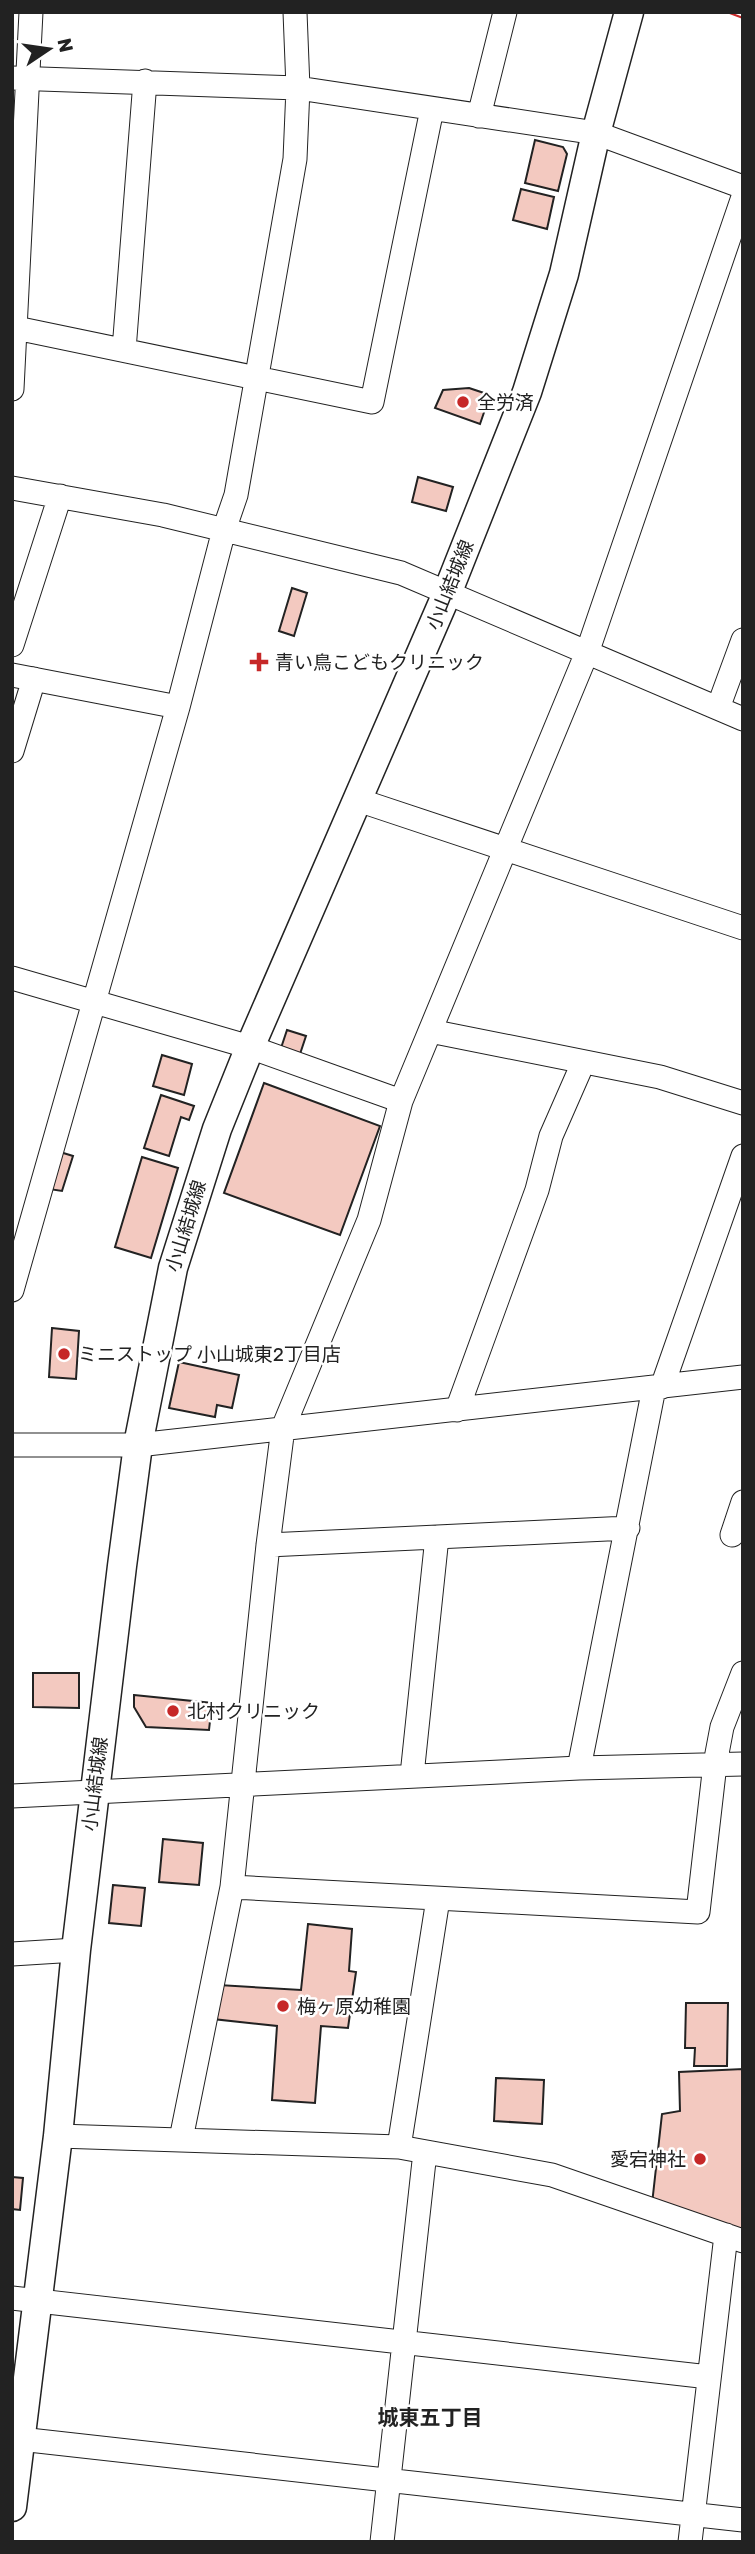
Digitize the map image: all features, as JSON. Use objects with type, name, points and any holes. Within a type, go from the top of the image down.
[{"type":"main road","name":"小山結城線","points":[[12,2507],[20,2439],[24,2299],[58,2136],[94,1789],[138,1446],[173,1268],[217,1129],[250,1047],[448,592],[527,392],[564,274],[596,133],[629,12]]},
{"type":"street","points":[[12,389],[16,328],[21,78],[31,12]]},
{"type":"street","points":[[12,1290],[236,495],[295,159],[298,88],[295,12]]},
{"type":"street","points":[[479,116],[505,12]]},
{"type":"street","points":[[21,78],[298,88],[596,133],[743,187]]},
{"type":"street","points":[[124,350],[145,81]]},
{"type":"street","points":[[16,328],[372,402],[432,110]]},
{"type":"street","points":[[181,2139],[232,1887],[268,1545],[284,1428],[369,1220],[401,1101],[588,650],[743,197]]},
{"type":"street","points":[[12,488],[163,515],[401,573],[588,650],[743,719]]},
{"type":"street","points":[[12,645],[60,496]]},
{"type":"street","points":[[718,708],[743,640]]},
{"type":"street","points":[[12,751],[23,677],[178,707]]},
{"type":"street","points":[[358,800],[740,920]]},
{"type":"street","points":[[12,978],[250,1047],[401,1101]]},
{"type":"street","points":[[430,1031],[660,1077],[743,1103]]},
{"type":"street","points":[[457,1410],[537,1190],[551,1136],[583,1063]]},
{"type":"street","points":[[579,1768],[658,1387],[743,1156]]},
{"type":"street","points":[[12,1445],[138,1446],[743,1377]]},
{"type":"street","points":[[732,1535],[743,1503]]},
{"type":"street","points":[[268,1545],[628,1528]]},
{"type":"street","points":[[412,1775],[437,1537]]},
{"type":"street","points":[[232,1887],[698,1912],[715,1764],[722,1727],[743,1673]]},
{"type":"street","points":[[12,1796],[94,1789],[412,1775],[743,1764]]},
{"type":"street","points":[[399,2147],[438,1899]]},
{"type":"street","points":[[12,1954],[76,1950]]},
{"type":"street","points":[[58,2136],[399,2147],[552,2175],[734,2238],[709,2377],[690,2542]]},
{"type":"street","points":[[382,2542],[425,2152]]},
{"type":"street","points":[[24,2299],[709,2377]]},
{"type":"street","points":[[20,2439],[743,2519]]},
{"type":"building","points":[[535,140],[563,147],[567,154],[558,191],[525,183]]},
{"type":"building","points":[[521,189],[554,197],[547,229],[513,220]]},
{"type":"building","name":"全労済","points":[[469,388],[490,395],[480,424],[435,408],[443,390]]},
{"type":"building","points":[[418,477],[453,487],[446,511],[412,502]]},
{"type":"building","points":[[292,588],[307,593],[294,636],[279,631]]},
{"type":"building","points":[[287,1030],[306,1036],[299,1057],[280,1051]]},
{"type":"building","points":[[162,1055],[192,1064],[184,1095],[153,1086]]},
{"type":"building","points":[[264,1083],[380,1126],[340,1235],[224,1193]]},
{"type":"building","points":[[161,1095],[194,1106],[189,1120],[181,1117],[169,1156],[144,1148]]},
{"type":"building","points":[[60,1152],[73,1156],[62,1191],[49,1189]]},
{"type":"building","points":[[142,1157],[178,1168],[151,1258],[115,1247]]},
{"type":"building","name":"ミニストップ 小山城東2丁目店","points":[[52,1328],[79,1331],[76,1379],[49,1377]]},
{"type":"building","points":[[179,1362],[239,1375],[232,1408],[217,1405],[215,1417],[169,1408]]},
{"type":"building","points":[[33,1673],[79,1673],[79,1708],[33,1707]]},
{"type":"building","name":"北村クリニック","points":[[134,1695],[212,1703],[209,1730],[146,1727],[134,1707]]},
{"type":"building","points":[[163,1839],[203,1843],[199,1885],[159,1882]]},
{"type":"building","points":[[113,1885],[145,1888],[141,1926],[109,1923]]},
{"type":"building","name":"梅ヶ原幼稚園","points":[[308,1924],[352,1929],[349,1971],[356,1972],[348,2028],[321,2026],[315,2103],[272,2100],[277,2026],[213,2019],[219,1985],[301,1990]]},
{"type":"building","points":[[686,2003],[728,2003],[727,2066],[694,2066],[695,2048],[685,2048]]},
{"type":"building","name":"愛宕神社","points":[[743,2069],[743,2235],[652,2204],[662,2114],[680,2111],[679,2072]]},
{"type":"building","points":[[496,2078],[544,2080],[542,2124],[494,2121]]},
{"type":"building","points":[[12,2177],[23,2178],[20,2210],[12,2209]]},
{"type":"power","points":[[727,12],[743,18]]},
{"type":"place","name":"全労済","points":[[463,402]]},
{"type":"place","name":"青い鳥こどもクリニック","points":[[259,662]]},
{"type":"place","name":"ミニストップ 小山城東2丁目店","points":[[64,1354]]},
{"type":"place","name":"北村クリニック","points":[[173,1711]]},
{"type":"place","name":"梅ヶ原幼稚園","points":[[283,2006]]},
{"type":"place","name":"愛宕神社","points":[[700,2159]]},
{"type":"district","name":"城東五丁目","points":[[430,2417]]}]
